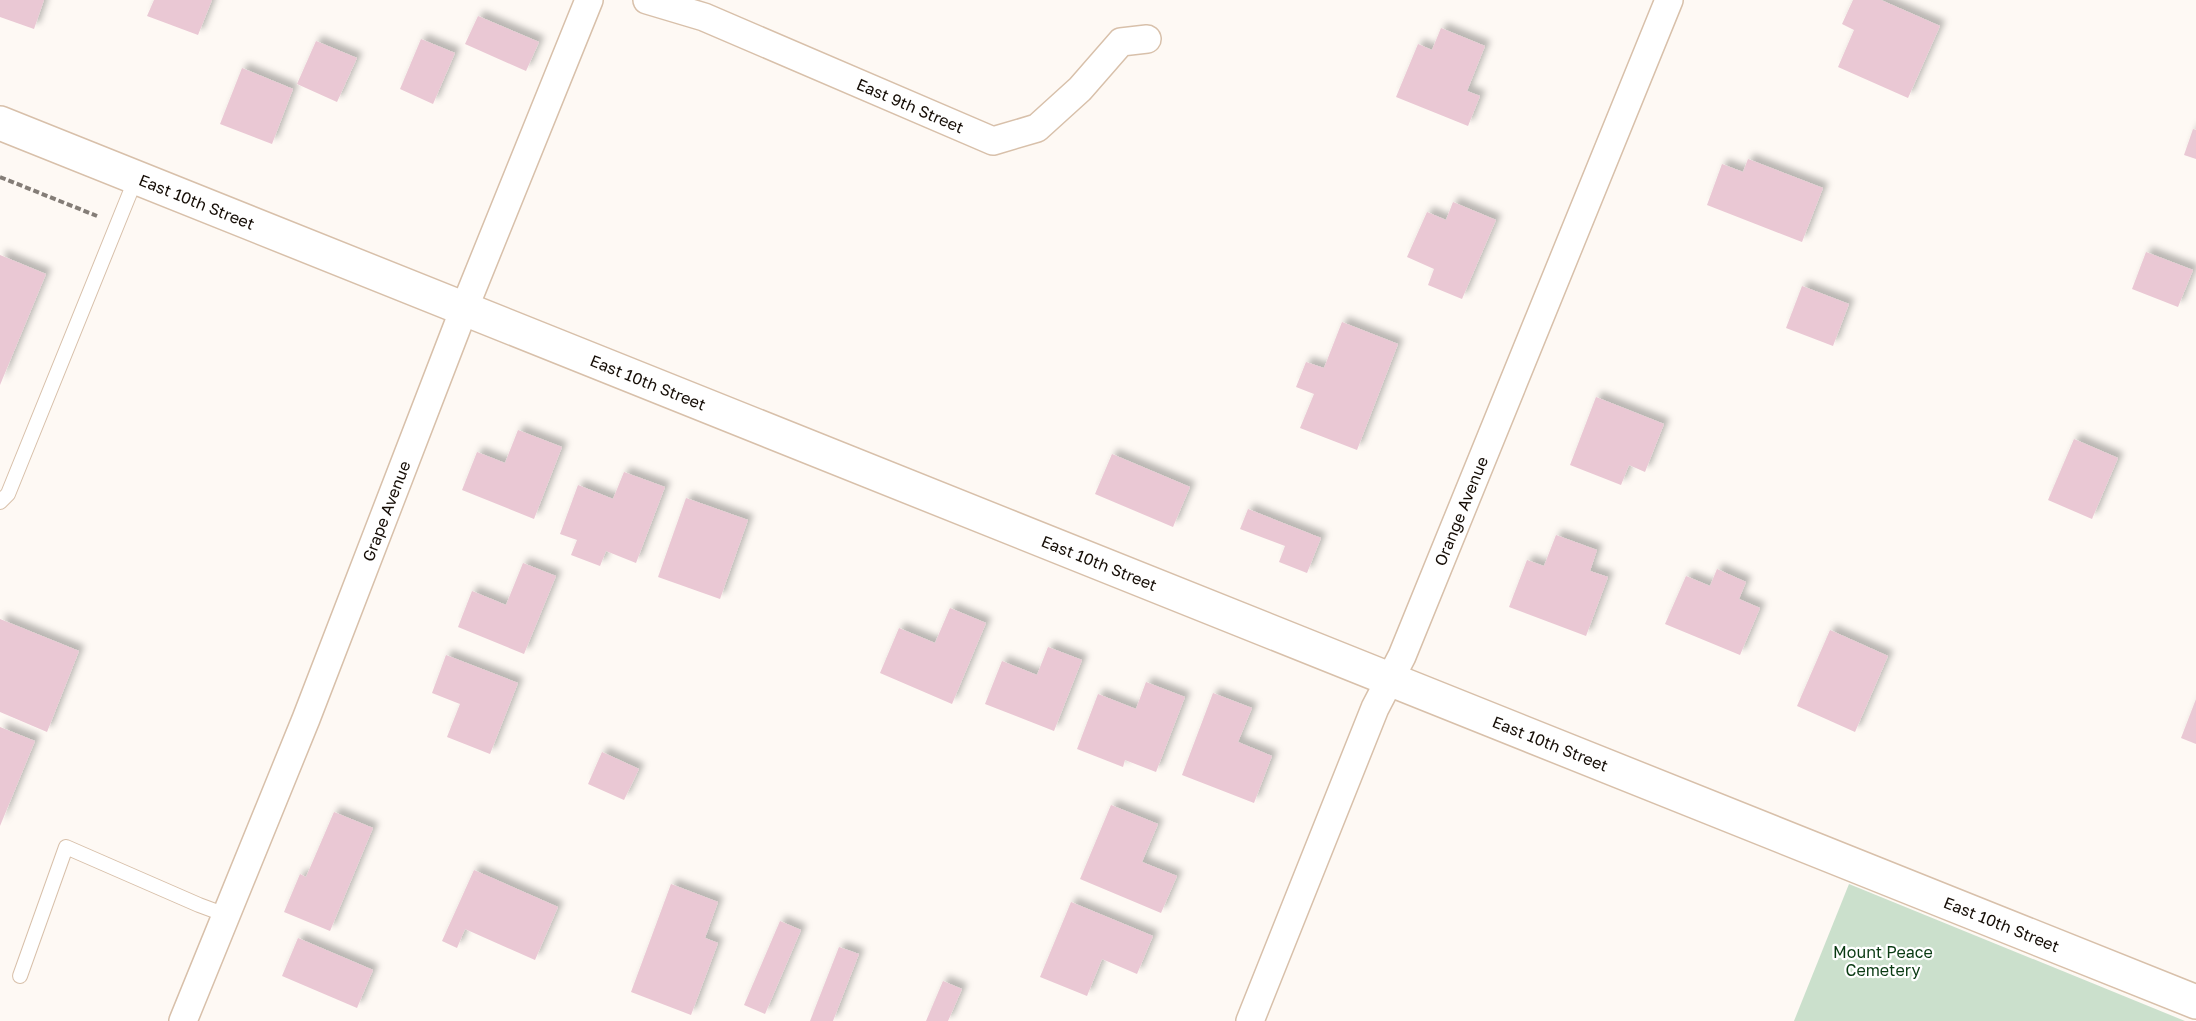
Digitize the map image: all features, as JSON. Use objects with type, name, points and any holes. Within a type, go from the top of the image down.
[{"type":"street","name":"Grape Avenue","points":[[183,1021],[306,719],[464,309],[589,0]]},
{"type":"street","name":"East 9th Street","points":[[647,0],[704,17],[993,141],[1037,128],[1080,89],[1121,42],[1148,39]]},
{"type":"street","name":"Orange Avenue","points":[[1250,1021],[1375,708],[1392,679],[1668,0]]},
{"type":"street","name":"East 10th Street","points":[[0,123],[2196,1002]]},
{"type":"lane","points":[[0,502],[8,494],[136,178]]},
{"type":"lane","points":[[20,976],[66,847],[226,915]]},
{"type":"path","points":[[0,177],[117,224]]},
{"type":"green space","name":"Mount Peace Cemetery","points":[[1849,884],[2185,1021],[1794,1021]]},
{"type":"building","points":[[0,0],[44,0],[34,29],[0,17]]},
{"type":"building","points":[[154,0],[212,0],[198,35],[147,16]]},
{"type":"building","points":[[1853,0],[1881,0],[1940,26],[1908,98],[1838,67],[1854,30],[1842,24]]},
{"type":"building","points":[[478,16],[539,42],[526,71],[465,44]]},
{"type":"building","points":[[1441,28],[1485,46],[1467,91],[1480,96],[1468,126],[1396,97],[1418,44],[1432,50]]},
{"type":"building","points":[[421,39],[455,53],[433,104],[400,89]]},
{"type":"building","points":[[316,41],[357,58],[337,102],[297,84]]},
{"type":"building","points":[[242,68],[293,89],[272,144],[220,124]]},
{"type":"building","points":[[2193,129],[2196,130],[2196,159],[2184,155]]},
{"type":"building","points":[[1748,159],[1823,188],[1802,242],[1707,205],[1722,164],[1743,172]]},
{"type":"building","points":[[1453,202],[1496,220],[1462,299],[1428,285],[1434,269],[1407,257],[1427,212],[1446,220]]},
{"type":"building","points":[[2146,252],[2193,270],[2178,307],[2132,289]]},
{"type":"building","points":[[0,255],[46,274],[0,385]]},
{"type":"building","points":[[1802,286],[1849,304],[1833,346],[1786,328]]},
{"type":"building","points":[[1342,322],[1398,344],[1357,450],[1300,428],[1314,394],[1296,387],[1306,362],[1324,368]]},
{"type":"building","points":[[1596,397],[1664,424],[1645,472],[1629,465],[1621,485],[1570,465]]},
{"type":"building","points":[[518,430],[562,447],[534,519],[462,490],[477,452],[505,463]]},
{"type":"building","points":[[2074,439],[2118,458],[2092,519],[2048,500]]},
{"type":"building","points":[[1112,454],[1190,487],[1173,527],[1095,494]]},
{"type":"building","points":[[624,472],[665,487],[636,563],[606,551],[600,566],[571,555],[577,540],[560,534],[578,485],[613,499]]},
{"type":"building","points":[[686,498],[748,520],[720,599],[658,577]]},
{"type":"building","points":[[1248,509],[1321,538],[1307,573],[1279,562],[1285,546],[1240,529]]},
{"type":"building","points":[[1556,535],[1597,550],[1590,571],[1608,577],[1586,636],[1509,607],[1527,560],[1544,566]]},
{"type":"building","points":[[523,563],[556,576],[524,654],[458,627],[472,591],[506,605]]},
{"type":"building","points":[[1717,569],[1746,582],[1739,599],[1760,608],[1740,655],[1665,624],[1686,576],[1710,586]]},
{"type":"building","points":[[950,608],[986,623],[952,704],[880,673],[899,628],[935,643]]},
{"type":"building","points":[[0,619],[79,651],[47,732],[0,712]]},
{"type":"building","points":[[1830,630],[1888,656],[1855,732],[1797,706]]},
{"type":"building","points":[[1048,647],[1082,660],[1054,731],[985,704],[1002,661],[1037,675]]},
{"type":"building","points":[[446,655],[518,683],[490,754],[447,737],[460,704],[432,693]]},
{"type":"building","points":[[1146,682],[1185,697],[1156,772],[1125,760],[1123,767],[1077,749],[1098,694],[1136,709]]},
{"type":"building","points":[[1213,693],[1252,708],[1238,742],[1272,756],[1254,803],[1182,775]]},
{"type":"building","points":[[2196,699],[2196,744],[2181,738]]},
{"type":"building","points":[[0,727],[35,741],[0,826]]},
{"type":"building","points":[[602,752],[639,769],[624,800],[588,784]]},
{"type":"building","points":[[1111,805],[1158,824],[1142,862],[1177,876],[1161,913],[1080,879]]},
{"type":"building","points":[[334,812],[373,828],[330,931],[284,912],[300,874],[306,877]]},
{"type":"building","points":[[474,870],[558,907],[535,960],[465,929],[457,948],[442,941]]},
{"type":"building","points":[[671,884],[718,902],[705,938],[718,943],[691,1015],[631,992]]},
{"type":"building","points":[[1071,902],[1153,936],[1137,974],[1102,959],[1087,996],[1040,977]]},
{"type":"building","points":[[780,921],[801,930],[765,1014],[744,1005]]},
{"type":"building","points":[[298,938],[373,970],[357,1008],[282,976]]},
{"type":"building","points":[[839,947],[859,954],[833,1021],[810,1021]]},
{"type":"building","points":[[943,981],[962,989],[948,1021],[926,1021]]}]
